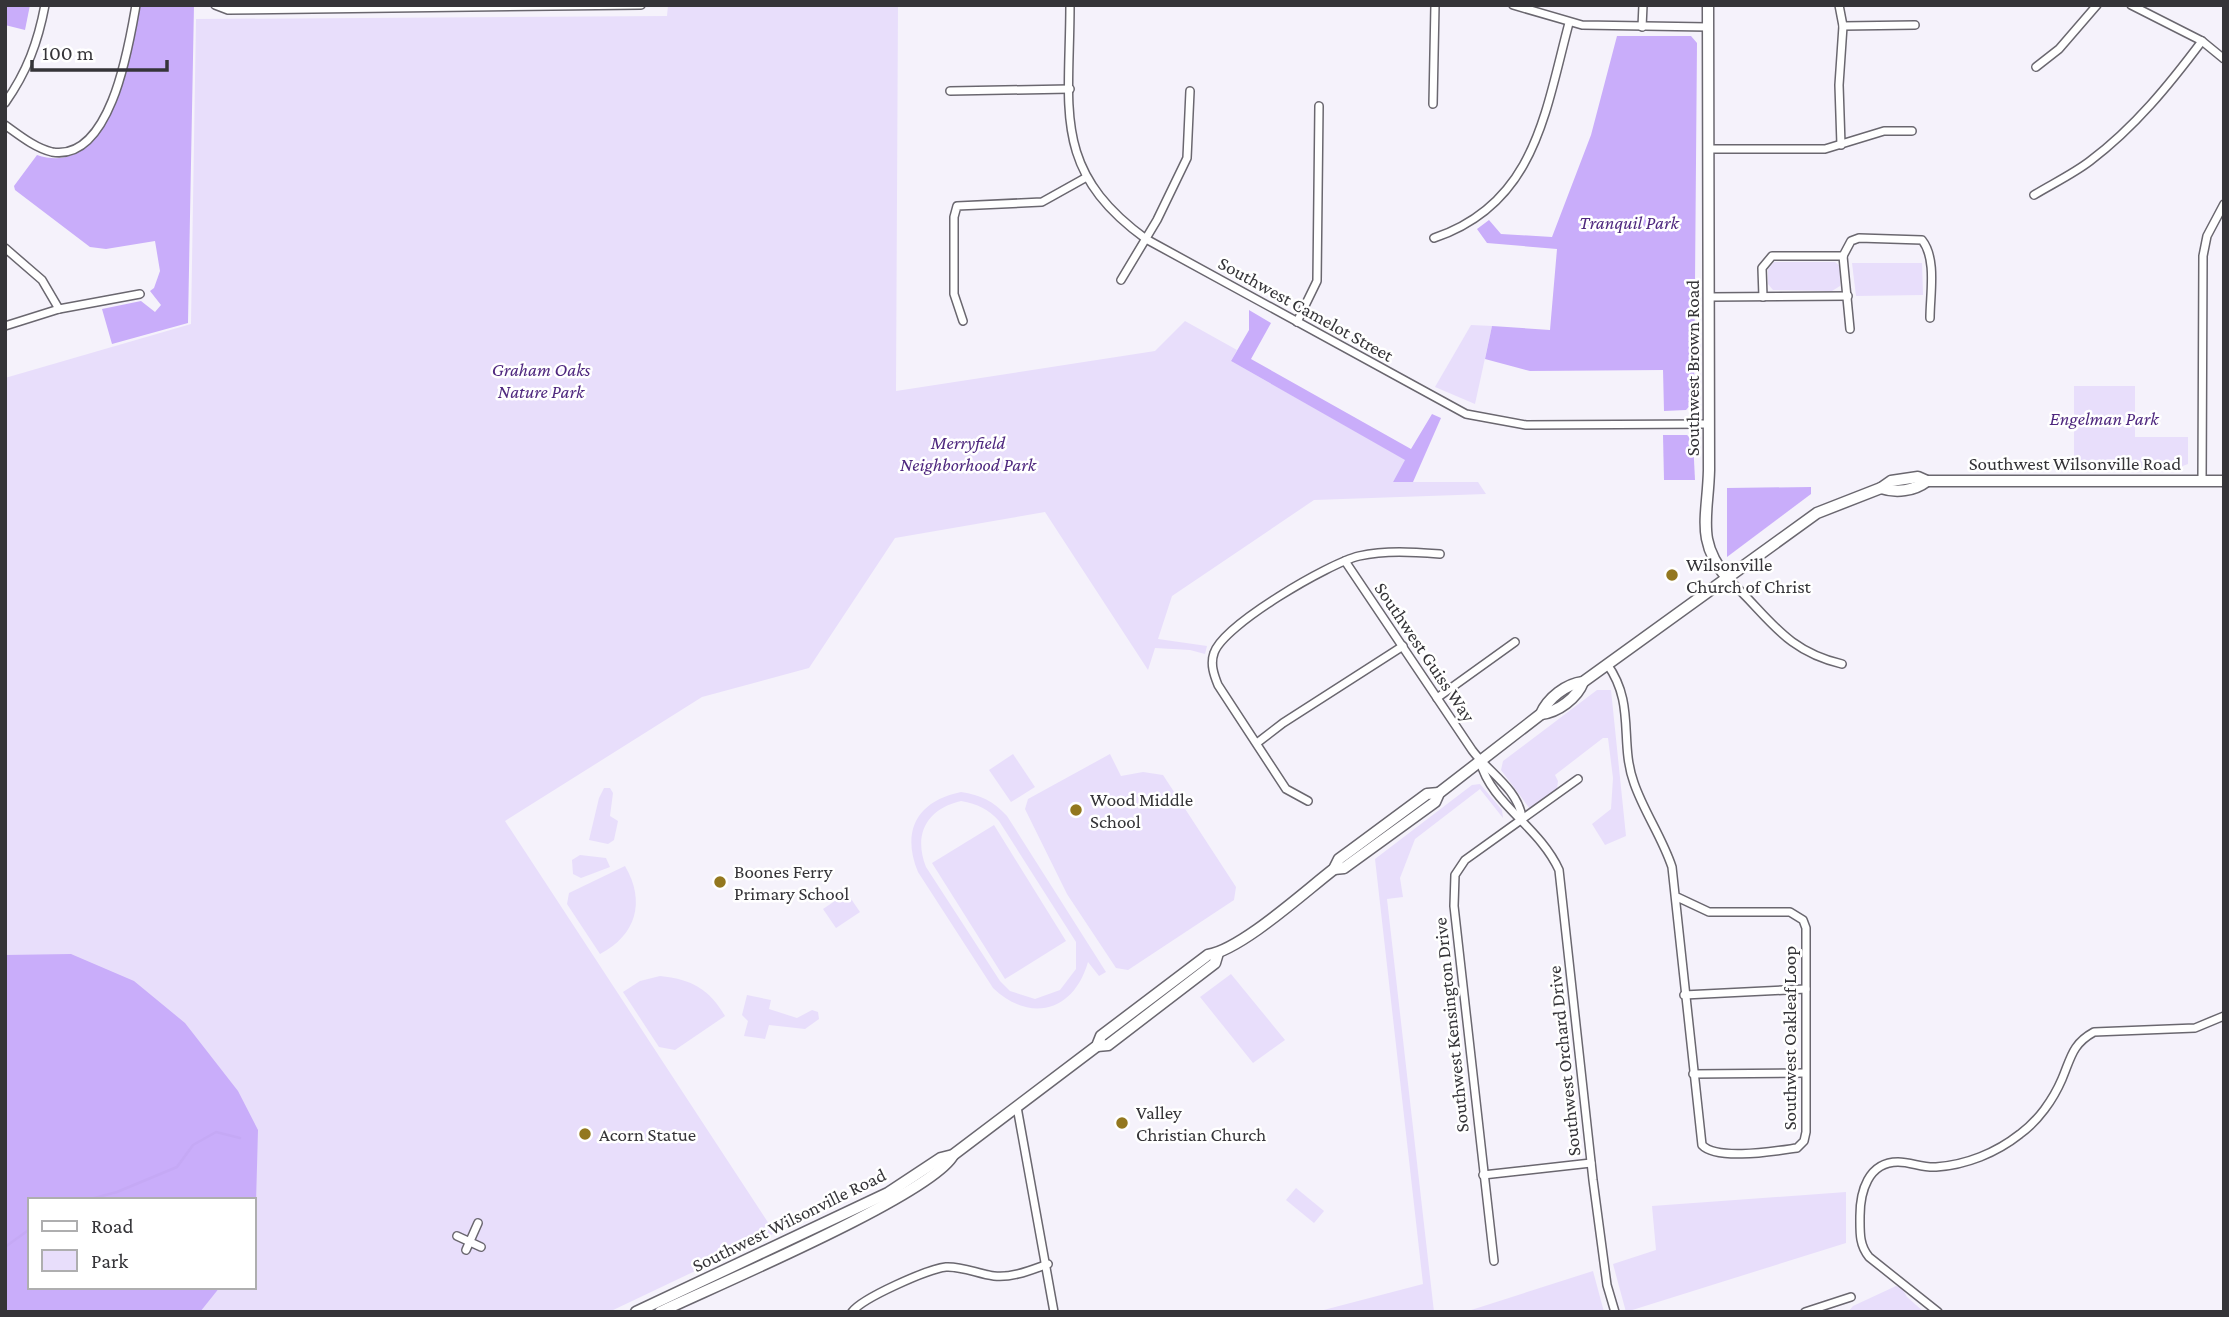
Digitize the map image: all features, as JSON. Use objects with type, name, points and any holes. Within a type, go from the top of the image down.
[{"type":"main road","name":"Southwest Brown Road","points":[[1708,5],[1710,297],[1706,543],[1712,559],[1728,579]]},
{"type":"main road","name":"Southwest Wilsonville Road","points":[[660,1312],[909,1193],[948,1166],[953,1156],[1097,1046],[1108,1045],[1160,1006],[1214,963],[1218,953],[1334,869],[1345,868],[1435,802],[1438,793],[1541,714],[1545,704],[1572,683],[1583,682],[1817,513],[1881,488],[1891,481],[1918,477],[1927,481],[2224,481]]},
{"type":"main road","name":"Southwest Wilsonville Road","points":[[636,1312],[888,1193],[941,1158],[953,1156]]},
{"type":"street","points":[[5,103],[32,58],[45,5]]},
{"type":"street","points":[[5,125],[49,151],[69,151],[88,141],[114,98],[136,5]]},
{"type":"street","points":[[216,6],[229,10],[641,5]]},
{"type":"street","name":"Southwest Camelot Street","points":[[1070,5],[1071,132],[1085,178],[1119,219],[1146,239],[1466,414],[1525,425],[1709,424]]},
{"type":"street","points":[[1433,104],[1434,5]]},
{"type":"street","points":[[1513,5],[1527,7],[1569,23],[1708,27]]},
{"type":"street","points":[[1643,5],[1643,27]]},
{"type":"street","points":[[1839,5],[1843,26],[1839,85],[1841,145]]},
{"type":"street","points":[[2036,67],[2059,49],[2097,5]]},
{"type":"street","points":[[2131,5],[2202,41],[2224,60]]},
{"type":"street","points":[[1434,238],[1454,231],[1486,212],[1509,188],[1528,161],[1543,122],[1569,23]]},
{"type":"street","points":[[1843,26],[1915,25]]},
{"type":"street","points":[[2034,195],[2089,162],[2122,134],[2154,103],[2202,41]]},
{"type":"street","points":[[950,91],[1070,89]]},
{"type":"street","points":[[1121,280],[1146,239],[1187,158],[1190,91]]},
{"type":"street","points":[[1297,322],[1317,281],[1319,106]]},
{"type":"street","points":[[1709,149],[1825,149],[1884,131],[1912,131]]},
{"type":"street","points":[[963,321],[954,294],[954,217],[957,206],[1042,202],[1085,178]]},
{"type":"street","points":[[2202,481],[2203,256],[2207,236],[2224,204]]},
{"type":"street","points":[[1850,330],[1843,256],[1852,241],[1859,237],[1922,240],[1929,248],[1930,318]]},
{"type":"street","points":[[5,248],[42,280],[59,309]]},
{"type":"street","points":[[1763,297],[1762,268],[1772,256],[1843,256]]},
{"type":"street","points":[[5,326],[59,309],[140,294]]},
{"type":"street","points":[[1710,297],[1848,296]]},
{"type":"street","points":[[1308,801],[1286,789],[1218,685],[1212,666],[1214,653],[1223,639],[1263,608],[1298,584],[1345,561],[1383,552],[1440,554]]},
{"type":"street","name":"Southwest Guiss Way","points":[[1345,561],[1480,761]]},
{"type":"street","name":"Southwest Brown Road","points":[[1728,579],[1778,633],[1807,652],[1842,664]]},
{"type":"street","points":[[1437,698],[1515,642]]},
{"type":"street","points":[[1257,743],[1283,723],[1403,646]]},
{"type":"street","name":"Southwest Oakleaf Loop","points":[[1607,664],[1623,693],[1634,785],[1665,847],[1676,897],[1702,1145],[1707,1151],[1721,1154],[1797,1147],[1804,1141],[1806,928],[1797,915],[1783,911],[1722,914],[1709,912],[1676,897]]},
{"type":"street","name":"Southwest Orchard Drive","points":[[1480,761],[1492,768],[1520,806],[1522,817],[1551,852],[1559,870],[1591,1163],[1607,1285],[1615,1312]]},
{"type":"street","name":"Southwest Kensington Drive","points":[[1494,1261],[1458,959],[1454,885],[1459,866],[1465,859],[1578,779]]},
{"type":"street","points":[[1685,995],[1806,989]]},
{"type":"street","points":[[1938,1312],[1865,1252],[1860,1238],[1860,1200],[1867,1180],[1887,1164],[1897,1162],[1926,1167],[1944,1166],[1997,1151],[2039,1117],[2054,1096],[2071,1052],[2079,1041],[2094,1032],[2195,1028],[2224,1016]]},
{"type":"street","points":[[1693,1074],[1805,1073]]},
{"type":"street","points":[[1017,1108],[1048,1264],[1054,1312]]},
{"type":"street","points":[[1483,1175],[1591,1163]]},
{"type":"street","points":[[468,1246],[478,1223]]},
{"type":"street","points":[[457,1236],[468,1246],[481,1247]]},
{"type":"street","points":[[852,1312],[864,1301],[936,1269],[960,1268],[998,1276],[1012,1276],[1048,1264]]},
{"type":"street","points":[[1805,1312],[1850,1297]]},
{"type":"green space","points":[[5,5],[30,5],[25,30],[5,25]]},
{"type":"green space","points":[[139,5],[194,5],[188,323],[112,344],[102,309],[141,301],[155,312],[161,305],[150,291],[154,288],[160,271],[155,241],[106,249],[90,247],[15,190],[14,186],[37,155],[63,158],[83,149],[100,131],[122,80]]},
{"type":"green space","name":"Graham Oaks Nature Park","points":[[668,5],[898,5],[896,391],[1155,351],[1185,321],[1237,350],[1231,361],[1406,460],[1393,482],[1478,482],[1486,494],[1314,500],[1172,596],[1158,639],[1207,646],[1205,654],[1190,650],[1155,648],[1148,670],[1045,512],[895,538],[809,668],[702,697],[505,821],[775,1233],[609,1312],[5,1312],[5,378],[191,324],[196,19],[667,16]]},
{"type":"green space","name":"Tranquil Park","points":[[1617,36],[1691,36],[1697,43],[1694,401],[1686,410],[1664,411],[1663,370],[1530,371],[1485,359],[1492,326],[1550,330],[1557,249],[1487,243],[1477,229],[1489,220],[1501,234],[1552,237],[1591,135]]},
{"type":"green space","points":[[1774,262],[1835,262],[1840,266],[1840,286],[1832,291],[1773,290],[1768,284],[1768,269]]},
{"type":"green space","points":[[1852,263],[1922,263],[1923,295],[1856,296]]},
{"type":"green space","points":[[1249,310],[1271,323],[1251,359],[1411,449],[1432,414],[1441,418],[1413,482],[1393,482],[1405,460],[1231,361],[1249,330]]},
{"type":"green space","points":[[1471,325],[1492,326],[1475,404],[1435,387]]},
{"type":"green space","name":"Engelman Park","points":[[2074,386],[2135,386],[2135,437],[2188,437],[2188,464],[2180,467],[2135,468],[2135,465],[2074,468]]},
{"type":"green space","points":[[1663,435],[1687,435],[1693,440],[1695,480],[1664,480]]},
{"type":"green space","points":[[1811,487],[1811,494],[1727,557],[1727,488]]},
{"type":"green space","points":[[1597,690],[1611,690],[1626,836],[1605,845],[1592,824],[1611,809],[1613,778],[1608,738],[1603,738],[1555,775],[1558,781],[1557,789],[1530,809],[1501,770],[1503,761]]},
{"type":"green space","points":[[1013,754],[1035,787],[1011,802],[989,770]]},
{"type":"green space","points":[[1110,754],[1121,776],[1143,772],[1163,775],[1236,887],[1234,900],[1128,970],[1116,968],[1067,894],[1025,809],[1028,799]]},
{"type":"green space","points":[[1480,784],[1502,810],[1503,818],[1480,789],[1415,839],[1400,878],[1403,897],[1387,899],[1434,1312],[1316,1312],[1423,1284],[1375,859],[1472,785]]},
{"type":"green space","points":[[604,788],[610,788],[613,793],[610,816],[618,821],[614,840],[608,844],[589,840]]},
{"type":"green space","points":[[961,792],[975,795],[997,806],[1007,816],[1106,972],[1099,976],[1088,962],[1073,992],[1050,1007],[1036,1009],[1007,999],[993,988],[918,872],[913,857],[911,843],[917,820],[924,810],[946,796]],"holes":[[[961,801],[978,805],[999,821],[1076,942],[1076,969],[1060,990],[1035,999],[1010,991],[1000,981],[926,867],[921,844],[926,825],[939,810]]]},
{"type":"green space","points":[[994,825],[1066,941],[1005,979],[932,863]]},
{"type":"green space","points":[[580,855],[606,858],[610,867],[581,878],[573,874],[572,860]]},
{"type":"green space","points":[[625,866],[635,892],[634,916],[622,937],[600,954],[567,904],[569,893]]},
{"type":"green space","points":[[847,893],[860,912],[836,928],[823,909]]},
{"type":"green space","points":[[71,954],[134,981],[185,1023],[238,1091],[258,1130],[256,1203],[256,1198],[28,1198],[28,1289],[218,1289],[200,1312],[5,1312],[5,955]]},
{"type":"green space","points":[[1231,974],[1285,1040],[1253,1063],[1200,997]]},
{"type":"green space","points":[[660,976],[698,987],[706,992],[725,1016],[675,1050],[659,1047],[623,992],[640,981]]},
{"type":"green space","points":[[747,995],[771,1000],[769,1009],[797,1018],[812,1010],[818,1012],[819,1019],[805,1029],[769,1025],[765,1039],[744,1036],[748,1021],[742,1015]]},
{"type":"green space","points":[[1296,1188],[1324,1211],[1314,1223],[1286,1200]]},
{"type":"green space","points":[[1846,1192],[1846,1243],[1626,1312],[1613,1264],[1656,1250],[1652,1206]]},
{"type":"green space","points":[[1593,1271],[1604,1312],[1465,1312]]},
{"type":"green space","points":[[1896,1286],[1902,1288],[1907,1297],[1924,1312],[1848,1312],[1853,1306]]},
{"type":"waterway","points":[[94,1198],[117,1192],[177,1167],[193,1145],[216,1132],[240,1138]]},
{"type":"waterway","points":[[5,1247],[28,1230]]},
{"type":"place","name":"Wilsonville Church of Christ","points":[[1672,575]]},
{"type":"place","name":"Wood Middle School","points":[[1076,810]]},
{"type":"place","name":"Boones Ferry Primary School","points":[[720,882]]},
{"type":"place","name":"Valley Christian Church","points":[[1122,1123]]},
{"type":"place","name":"Acorn Statue","points":[[585,1134]]},
{"type":"park label","name":"Merryfield Neighborhood Park","points":[[968,453]]}]
